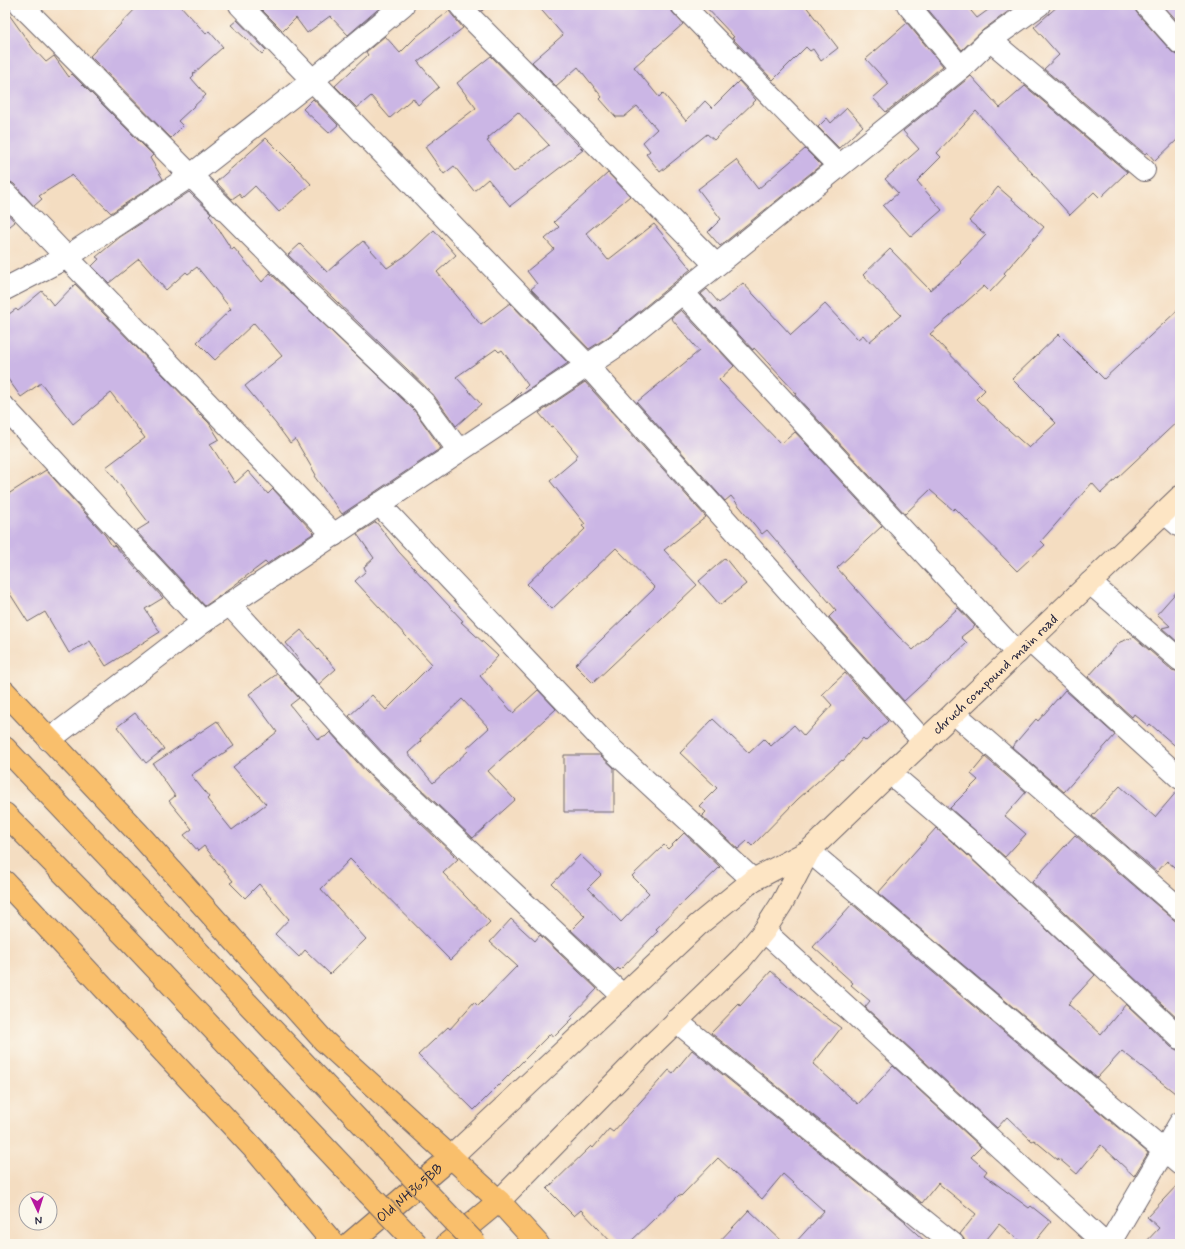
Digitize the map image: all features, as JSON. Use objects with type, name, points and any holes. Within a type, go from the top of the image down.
[{"type":"main road","name":"chruch compound main road","points":[[810,851],[890,772],[924,742],[1090,583],[1172,519],[1180,497]]},
{"type":"main road","points":[[5,692],[139,834],[324,1041],[499,1201],[538,1244]]},
{"type":"main road","points":[[5,748],[476,1244]]},
{"type":"main road","points":[[5,814],[128,939],[417,1244]]},
{"type":"main road","points":[[451,1157],[698,924],[753,880],[810,851]]},
{"type":"main road","points":[[447,1244],[499,1201],[676,1021],[741,959],[764,931],[782,903],[810,851]]},
{"type":"main road","points":[[5,882],[255,1150],[334,1244]]},
{"type":"main road","name":"Old NH365BB","points":[[349,1244],[451,1157]]},
{"type":"street","points":[[21,5],[304,289],[423,402],[459,451]]},
{"type":"street","points":[[240,5],[587,365],[924,742]]},
{"type":"street","points":[[5,289],[67,257],[190,176],[313,80],[403,5]]},
{"type":"street","points":[[460,5],[478,25],[716,265]]},
{"type":"street","points":[[682,5],[839,166]]},
{"type":"street","points":[[908,5],[961,68]]},
{"type":"street","points":[[49,740],[203,622],[615,347],[961,68],[990,40],[1039,5]]},
{"type":"street","points":[[1146,5],[1180,43]]},
{"type":"street","points":[[990,40],[1144,170]]},
{"type":"street","points":[[5,193],[334,535]]},
{"type":"street","points":[[683,293],[1023,647],[1180,778]]},
{"type":"street","points":[[5,408],[203,622]]},
{"type":"street","points":[[379,504],[604,742],[753,880]]},
{"type":"street","points":[[1090,583],[1180,660]]},
{"type":"street","points":[[229,604],[375,763],[623,996]]},
{"type":"street","points":[[954,713],[1180,909]]},
{"type":"street","points":[[890,772],[973,844],[1180,1038]]},
{"type":"street","points":[[810,851],[1180,1164]]},
{"type":"street","points":[[764,931],[1105,1244]]},
{"type":"street","points":[[676,1021],[953,1244]]},
{"type":"street","points":[[1109,1244],[1180,1123]]},
{"type":"building","points":[[139,5],[180,5],[206,34],[209,31],[223,47],[193,74],[194,75],[191,78],[206,95],[178,121],[183,126],[171,138],[90,56]]},
{"type":"building","points":[[257,5],[383,5],[348,35],[330,16],[307,33],[296,18],[283,31]]},
{"type":"building","points":[[476,5],[488,5],[482,11]]},
{"type":"building","points":[[537,5],[670,5],[673,13],[683,24],[634,67],[659,97],[663,93],[686,121],[705,101],[712,108],[739,81],[756,100],[714,140],[707,134],[660,172],[646,154],[650,151],[643,142],[657,129],[637,106],[624,117],[616,117],[600,99],[602,97],[578,67],[556,86],[532,62],[563,35]]},
{"type":"building","points":[[704,5],[805,5],[838,48],[821,61],[813,49],[810,51],[806,47],[773,80],[732,38],[734,37]]},
{"type":"building","points":[[928,5],[966,5],[977,18],[995,5],[1017,5],[983,30],[962,50],[926,7]]},
{"type":"building","points":[[1059,5],[1134,5],[1137,13],[1171,51],[1176,55],[1180,55],[1180,137],[1155,161],[1147,152],[1145,154],[1044,69],[1059,55],[1034,27]]},
{"type":"building","points":[[1163,5],[1180,5],[1180,24]]},
{"type":"building","points":[[5,9],[33,48],[46,62],[54,56],[69,77],[72,74],[153,155],[150,158],[163,179],[111,213],[72,175],[39,196],[42,199],[34,206],[14,184],[9,181],[5,181]]},
{"type":"building","points":[[449,11],[463,28],[418,62],[439,87],[418,105],[413,98],[390,118],[371,96],[357,108],[335,86],[368,55],[366,52],[385,36],[400,53],[417,36]]},
{"type":"building","points":[[237,20],[266,50],[262,54],[231,25]]},
{"type":"building","points":[[907,23],[943,66],[886,112],[873,98],[889,84],[866,59]]},
{"type":"building","points":[[491,56],[583,150],[510,206],[488,179],[474,191],[454,166],[444,174],[425,147],[476,108],[457,83]],"holes":[[[518,112],[549,145],[514,172],[487,141],[489,140],[488,138]]]},
{"type":"building","points":[[971,76],[1000,108],[1025,86],[1127,172],[1100,198],[1094,192],[1070,215],[976,111],[937,153],[941,157],[917,181],[942,210],[911,237],[883,206],[898,193],[885,179],[919,149],[903,131]]},
{"type":"building","points":[[313,99],[338,125],[329,133],[303,109]]},
{"type":"building","points":[[847,108],[863,126],[839,148],[818,127],[827,118],[831,123]]},
{"type":"building","points":[[266,138],[311,184],[279,212],[255,186],[242,198],[239,194],[232,199],[216,182]]},
{"type":"building","points":[[805,149],[821,165],[720,246],[708,232],[721,219],[698,189],[736,160],[758,189]]},
{"type":"building","points":[[608,173],[630,196],[586,233],[608,260],[654,224],[691,269],[608,337],[589,349],[531,289],[537,284],[527,271],[554,249],[545,239],[559,227],[554,222]]},
{"type":"building","points":[[998,187],[1044,227],[1004,273],[1006,275],[990,292],[984,286],[930,334],[985,390],[976,399],[1029,448],[1056,423],[1012,379],[1059,334],[1104,379],[1180,308],[1180,419],[1101,493],[1092,483],[1041,541],[1045,545],[1017,571],[955,508],[953,510],[930,490],[905,514],[795,395],[797,394],[754,348],[753,350],[701,294],[707,289],[719,303],[743,283],[791,335],[825,304],[858,339],[863,335],[869,342],[901,315],[863,275],[890,249],[930,290],[961,263],[960,262],[986,235],[969,221]]},
{"type":"building","points":[[189,192],[211,213],[209,215],[232,250],[234,248],[262,282],[270,273],[414,410],[441,448],[342,514],[314,476],[316,475],[295,439],[290,443],[245,386],[282,356],[254,323],[215,360],[197,342],[231,309],[197,267],[188,274],[186,272],[166,290],[139,259],[109,283],[92,266],[99,259],[96,257],[120,237]]},
{"type":"building","points":[[5,211],[15,222],[5,230]]},
{"type":"building","points":[[434,230],[456,255],[437,272],[481,325],[510,303],[568,363],[511,402],[528,385],[502,350],[499,352],[496,349],[456,377],[481,404],[456,426],[432,393],[288,255],[300,244],[327,272],[363,241],[387,268],[408,254]]},
{"type":"building","points":[[75,284],[195,408],[199,415],[200,414],[209,423],[219,439],[210,444],[235,483],[248,471],[268,494],[273,489],[314,533],[267,564],[265,562],[205,606],[136,531],[149,523],[106,467],[145,438],[111,393],[73,424],[41,383],[21,397],[5,375],[5,317],[16,309],[18,311],[42,291],[54,306]]},
{"type":"building","points":[[681,310],[734,366],[719,380],[781,444],[795,432],[882,526],[837,568],[898,636],[913,650],[958,608],[975,626],[961,637],[967,643],[904,701],[829,617],[836,610],[767,530],[762,534],[731,496],[725,501],[637,402],[699,351],[671,318]]},
{"type":"building","points":[[585,382],[706,517],[664,550],[697,585],[593,683],[575,665],[655,588],[616,548],[552,609],[527,584],[585,529],[582,526],[585,524],[550,481],[576,459],[575,457],[578,455],[553,426],[551,427],[539,413]]},
{"type":"building","points":[[46,470],[105,535],[112,546],[114,545],[163,598],[145,609],[160,632],[106,666],[90,641],[69,653],[45,612],[28,622],[5,586],[5,496]]},
{"type":"building","points":[[376,522],[399,552],[463,621],[461,622],[498,656],[480,676],[513,713],[538,690],[556,709],[488,771],[515,800],[473,838],[384,754],[349,716],[372,695],[386,710],[432,664],[355,581],[366,571],[364,567],[374,558],[357,534]],"holes":[[[462,699],[489,728],[466,749],[468,751],[433,783],[408,753],[421,741],[420,739]]]},
{"type":"building","points":[[725,558],[746,584],[720,605],[699,581]]},
{"type":"building","points":[[1180,588],[1180,644],[1162,628],[1170,626],[1157,614]]},
{"type":"building","points":[[301,630],[336,669],[319,684],[297,660],[299,659],[286,643]]},
{"type":"building","points":[[1134,637],[1172,670],[1180,672],[1180,750],[1150,724],[1148,726],[1134,714],[1132,717],[1088,677],[1120,642]]},
{"type":"building","points":[[845,673],[888,721],[866,741],[863,738],[843,761],[842,760],[798,799],[752,846],[747,841],[738,849],[702,816],[706,812],[699,806],[717,788],[680,753],[713,719],[749,753],[764,739],[771,746],[794,725],[804,736],[832,705],[822,694]]},
{"type":"building","points":[[277,674],[299,698],[290,705],[318,740],[323,736],[325,737],[330,732],[366,772],[458,859],[443,873],[490,922],[450,960],[350,859],[321,889],[366,939],[330,974],[305,950],[299,957],[275,934],[289,919],[259,884],[245,898],[230,883],[233,881],[204,846],[198,851],[184,835],[192,829],[169,801],[175,796],[153,764],[217,721],[234,746],[191,775],[209,797],[207,799],[232,830],[266,804],[233,767],[277,732],[249,694]]},
{"type":"building","points":[[1065,690],[1115,735],[1064,792],[1012,747],[1036,719],[1038,721]]},
{"type":"building","points":[[135,713],[164,749],[146,763],[117,727]]},
{"type":"building","points":[[564,755],[600,755],[614,768],[614,812],[564,812]]},
{"type":"building","points":[[985,757],[1026,792],[1005,816],[1026,834],[1005,857],[950,808],[978,780],[971,774]]},
{"type":"building","points":[[1120,786],[1155,817],[1178,790],[1180,790],[1180,872],[1167,861],[1157,872],[1092,816]]},
{"type":"building","points":[[936,828],[965,853],[1095,975],[1068,1004],[1101,1034],[1126,1004],[1171,1047],[1180,1050],[1180,1097],[1122,1051],[1097,1078],[878,893]]},
{"type":"building","points":[[684,833],[720,867],[656,929],[658,931],[620,970],[618,968],[615,971],[571,930],[585,916],[552,884],[580,855],[601,875],[588,888],[621,922],[649,893],[632,876],[664,845],[668,849]]},
{"type":"building","points":[[1075,835],[1180,925],[1180,1021],[1032,882]]},
{"type":"building","points":[[852,904],[1148,1153],[1134,1176],[1101,1145],[1077,1174],[1034,1140],[1032,1141],[1007,1117],[997,1128],[865,1007],[870,1001],[851,985],[853,983],[813,947]]},
{"type":"building","points":[[511,919],[535,941],[540,935],[597,989],[571,1016],[573,1018],[554,1037],[550,1034],[474,1110],[418,1055],[448,1027],[450,1029],[474,1002],[478,1006],[517,966],[490,942]]},
{"type":"building","points":[[771,971],[810,1005],[841,1028],[813,1064],[858,1104],[893,1066],[981,1147],[971,1157],[987,1171],[984,1175],[1029,1208],[1031,1206],[1051,1222],[1033,1244],[1023,1244],[999,1224],[983,1244],[965,1244],[964,1239],[960,1234],[976,1214],[938,1183],[922,1203],[711,1033],[739,1004],[740,1006]]},
{"type":"building","points":[[692,1050],[906,1222],[905,1223],[928,1244],[794,1244],[824,1211],[783,1174],[762,1199],[718,1158],[681,1196],[679,1195],[628,1244],[613,1244],[581,1210],[574,1216],[547,1189],[591,1146],[593,1148],[609,1129],[613,1132],[669,1070],[673,1073]]},
{"type":"building","points":[[1180,1182],[1180,1244],[1144,1244],[1159,1228],[1147,1217]]},
{"type":"building","points":[[749,1210],[785,1244],[717,1244]]}]
